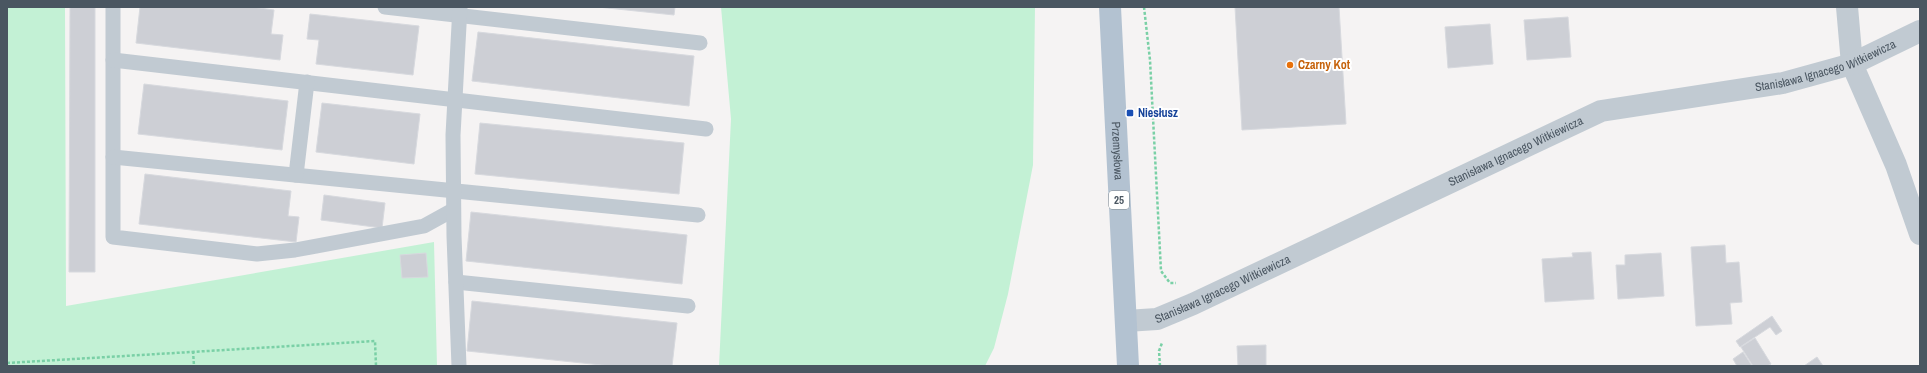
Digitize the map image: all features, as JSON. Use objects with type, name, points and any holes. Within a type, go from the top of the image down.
[{"type":"main road","name":"Przemysłowa","points":[[1110,7],[1128,366]]},
{"type":"street","points":[[1847,7],[1852,64],[1896,165],[1920,234]]},
{"type":"street","name":"Stanisława Ignacego Witkiewicza","points":[[1126,321],[1158,318],[1193,304],[1601,111],[1784,83],[1852,64],[1920,31]]},
{"type":"lane","points":[[113,7],[113,237],[257,254],[295,250],[424,226],[454,210]]},
{"type":"lane","points":[[385,7],[460,11],[700,43]]},
{"type":"lane","points":[[459,366],[453,191],[453,135],[460,11]]},
{"type":"lane","points":[[113,60],[706,129]]},
{"type":"lane","points":[[296,175],[307,82]]},
{"type":"lane","points":[[113,157],[698,215]]},
{"type":"lane","points":[[456,282],[688,306]]},
{"type":"path","points":[[1144,7],[1150,60],[1161,271],[1170,283],[1180,284]]},
{"type":"path","points":[[7,363],[22,364],[375,341],[376,366]]},
{"type":"path","points":[[193,352],[194,366]]},
{"type":"green space","points":[[7,7],[65,7],[66,306],[434,242],[437,366],[7,366]]},
{"type":"green space","points":[[721,7],[1035,7],[1033,165],[1008,294],[994,348],[985,366],[719,366],[731,119]]},
{"type":"building","points":[[70,7],[95,7],[95,272],[69,272]]},
{"type":"building","points":[[140,7],[252,7],[274,10],[271,34],[283,35],[280,60],[136,43]]},
{"type":"building","points":[[598,7],[675,7],[674,15]]},
{"type":"building","name":"Czarny Kot","points":[[1235,7],[1339,7],[1346,124],[1242,130]]},
{"type":"building","points":[[310,14],[419,26],[413,75],[316,64],[319,40],[307,39]]},
{"type":"building","points":[[1568,17],[1571,57],[1527,60],[1524,20]]},
{"type":"building","points":[[1490,24],[1493,64],[1448,68],[1445,27]]},
{"type":"building","points":[[478,32],[694,56],[689,106],[472,81]]},
{"type":"building","points":[[144,84],[288,101],[282,150],[138,134]]},
{"type":"building","points":[[322,103],[420,114],[414,164],[316,152]]},
{"type":"building","points":[[480,123],[684,143],[679,194],[475,174]]},
{"type":"building","points":[[145,174],[291,191],[288,216],[299,217],[296,242],[139,224]]},
{"type":"building","points":[[324,195],[385,203],[382,228],[321,220]]},
{"type":"building","points":[[471,212],[687,235],[682,284],[466,261]]},
{"type":"building","points":[[1725,245],[1726,263],[1739,262],[1742,302],[1730,303],[1732,324],[1696,326],[1691,247]]},
{"type":"building","points":[[1591,252],[1594,299],[1545,302],[1542,259],[1573,257],[1572,253]]},
{"type":"building","points":[[426,253],[428,277],[402,278],[400,255]]},
{"type":"building","points":[[1661,253],[1664,296],[1618,299],[1616,265],[1625,265],[1625,255]]},
{"type":"building","points":[[472,301],[677,323],[672,366],[611,366],[467,351]]},
{"type":"building","points":[[1772,316],[1782,331],[1776,335],[1770,327],[1740,347],[1736,341]]},
{"type":"building","points":[[1755,338],[1771,364],[1767,366],[1753,366],[1741,347]]},
{"type":"building","points":[[1266,345],[1266,366],[1238,366],[1237,346]]},
{"type":"building","points":[[1743,352],[1752,366],[1737,366],[1733,359]]},
{"type":"building","points":[[1817,357],[1823,366],[1804,366]]},
{"type":"place","name":"Czarny Kot","points":[[1290,65]]},
{"type":"place","name":"Niesłusz","points":[[1130,113]]}]
